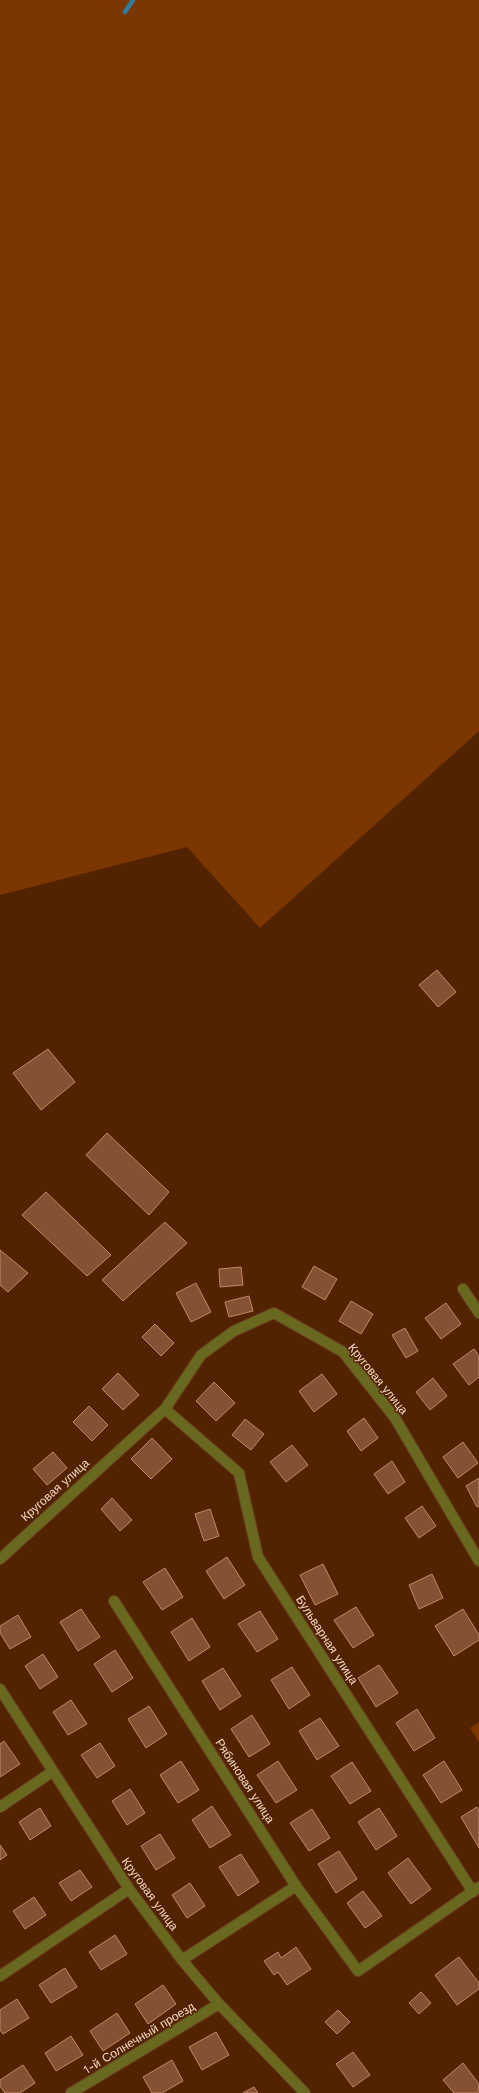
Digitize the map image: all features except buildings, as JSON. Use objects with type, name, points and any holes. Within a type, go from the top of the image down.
[{"type":"street","points":[[463,1289],[479,1313]]},
{"type":"street","name":"Круговая улица","points":[[0,1559],[165,1409],[201,1355],[234,1331],[274,1313],[343,1352],[395,1418],[479,1561]]},
{"type":"street","name":"Бульварная улица","points":[[165,1409],[239,1473],[258,1557],[476,1889]]},
{"type":"street","name":"Рябиновая улица","points":[[114,1601],[296,1886],[358,1971],[476,1889]]},
{"type":"street","name":"Круговая улица","points":[[0,1689],[52,1772],[129,1889],[182,1960],[219,2004],[305,2093]]},
{"type":"street","points":[[0,1807],[52,1772]]},
{"type":"street","points":[[182,1960],[296,1886]]},
{"type":"street","points":[[0,1976],[129,1889]]},
{"type":"street","name":"1-й Солнечный проезд","points":[[71,2093],[219,2004]]},
{"type":"shaded area","points":[[0,0],[479,0],[479,731],[260,928],[187,847],[0,895]]},
{"type":"shaded area","points":[[479,1722],[479,1742],[470,1728]]},
{"type":"waterway","points":[[125,12],[133,0]]}]
